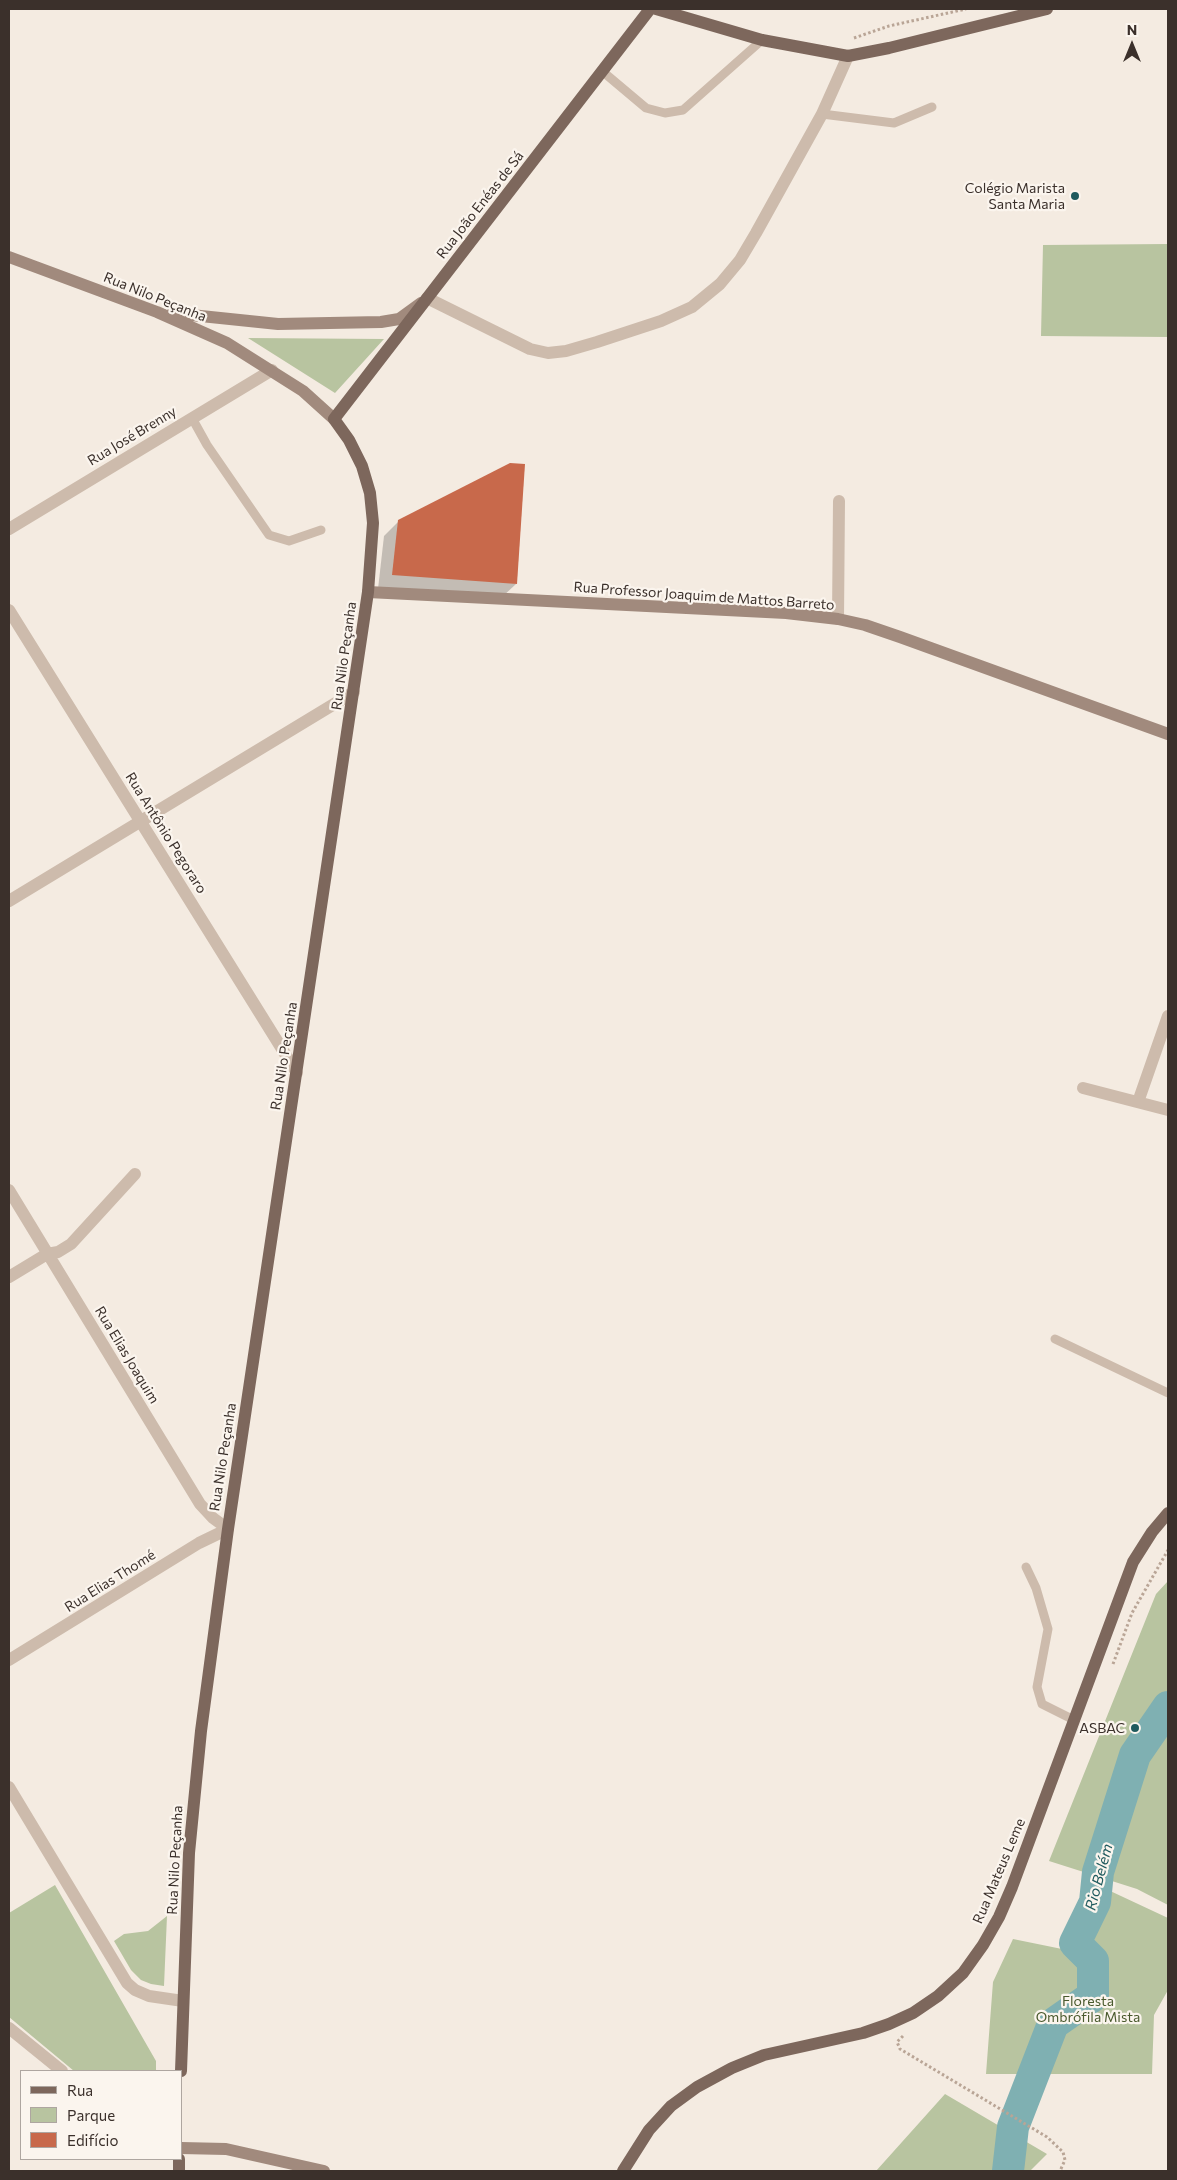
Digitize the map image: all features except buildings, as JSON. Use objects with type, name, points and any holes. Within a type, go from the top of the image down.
[{"type":"main road","name":"Rua João Enéas de Sá","points":[[334,419],[650,9]]},
{"type":"main road","points":[[656,9],[762,40],[848,56],[889,48],[1047,9]]},
{"type":"main road","name":"Rua Nilo Peçanha","points":[[9,257],[157,312],[219,339],[272,370],[303,391],[334,419],[349,440],[362,466],[370,493],[373,523],[368,592],[354,692],[228,1529],[194,1789],[182,2001],[181,2070]]},
{"type":"main road","points":[[157,312],[253,323],[381,322],[399,319],[427,298]]},
{"type":"main road","name":"Rua Professor Joaquim de Mattos Barreto","points":[[368,592],[786,613],[838,619],[865,625],[900,637],[1168,734]]},
{"type":"main road","name":"Rua Mateus Leme","points":[[624,2171],[649,2130],[671,2106],[697,2087],[732,2068],[764,2055],[863,2033],[889,2024],[913,2013],[938,1996],[963,1973],[983,1945],[999,1916],[1133,1562],[1152,1532],[1168,1513]]},
{"type":"main road","points":[[182,2148],[226,2149],[324,2171]]},
{"type":"street","points":[[427,298],[530,349],[548,352],[566,351],[597,342],[661,321],[692,307],[720,284],[740,260],[822,114],[848,56]]},
{"type":"street","name":"Rua José Brenny","points":[[9,529],[272,370]]},
{"type":"street","points":[[838,619],[839,500]]},
{"type":"street","name":"Rua Antônio Pegoraro","points":[[9,610],[297,1073]]},
{"type":"street","points":[[9,901],[354,692]]},
{"type":"street","points":[[1138,1102],[1168,1016]]},
{"type":"street","points":[[1083,1088],[1168,1110]]},
{"type":"street","points":[[9,1277],[48,1254],[58,1252],[71,1244],[135,1174]]},
{"type":"street","name":"Rua Elias Joaquim","points":[[9,1190],[200,1504],[213,1518],[228,1529]]},
{"type":"street","name":"Rua Elias Thomé","points":[[9,1660],[199,1543],[228,1529]]},
{"type":"street","points":[[9,1787],[127,1983],[135,1990],[148,1996],[182,2001]]},
{"type":"street","points":[[9,2028],[61,2070]]},
{"type":"lane","points":[[602,71],[646,108],[665,113],[683,110],[762,40]]},
{"type":"lane","points":[[822,114],[894,122],[932,107]]},
{"type":"lane","points":[[192,418],[207,445],[269,535],[289,541],[321,530]]},
{"type":"lane","points":[[1055,1339],[1168,1393]]},
{"type":"lane","points":[[1026,1567],[1036,1588],[1048,1628],[1037,1687],[1042,1704],[1074,1720]]},
{"type":"path","points":[[848,40],[889,26],[966,9]]},
{"type":"path","points":[[898,2042],[900,2049],[1047,2137],[1063,2152],[1065,2160],[1060,2171]]},
{"type":"green space","points":[[1168,244],[1168,337],[1041,336],[1043,245]]},
{"type":"green space","points":[[248,338],[384,339],[335,393]]},
{"type":"green space","name":"ASBAC","points":[[1168,1581],[1168,1905],[1137,1889],[1049,1861],[1156,1594]]},
{"type":"green space","name":"Floresta Ombrófila Mista","points":[[1091,1882],[1168,1918],[1168,1990],[1154,2015],[1152,2074],[986,2074],[993,1982],[1013,1939],[1062,1949]]},
{"type":"green space","points":[[55,1885],[156,2061],[156,2070],[73,2070],[9,2017],[9,1913]]},
{"type":"green space","points":[[167,1916],[164,1986],[141,1980],[131,1970],[114,1941],[124,1934],[148,1931]]},
{"type":"green space","points":[[945,2094],[1047,2154],[1030,2171],[876,2171]]},
{"type":"waterway","name":"Rio Belém","points":[[1008,2171],[1013,2127],[1053,2024],[1093,1996],[1093,1961],[1075,1943],[1095,1902],[1098,1872],[1135,1755],[1168,1707]]},
{"type":"place","name":"Colégio Marista Santa Maria","points":[[1075,196]]},
{"type":"place","name":"ASBAC","points":[[1135,1728]]}]
